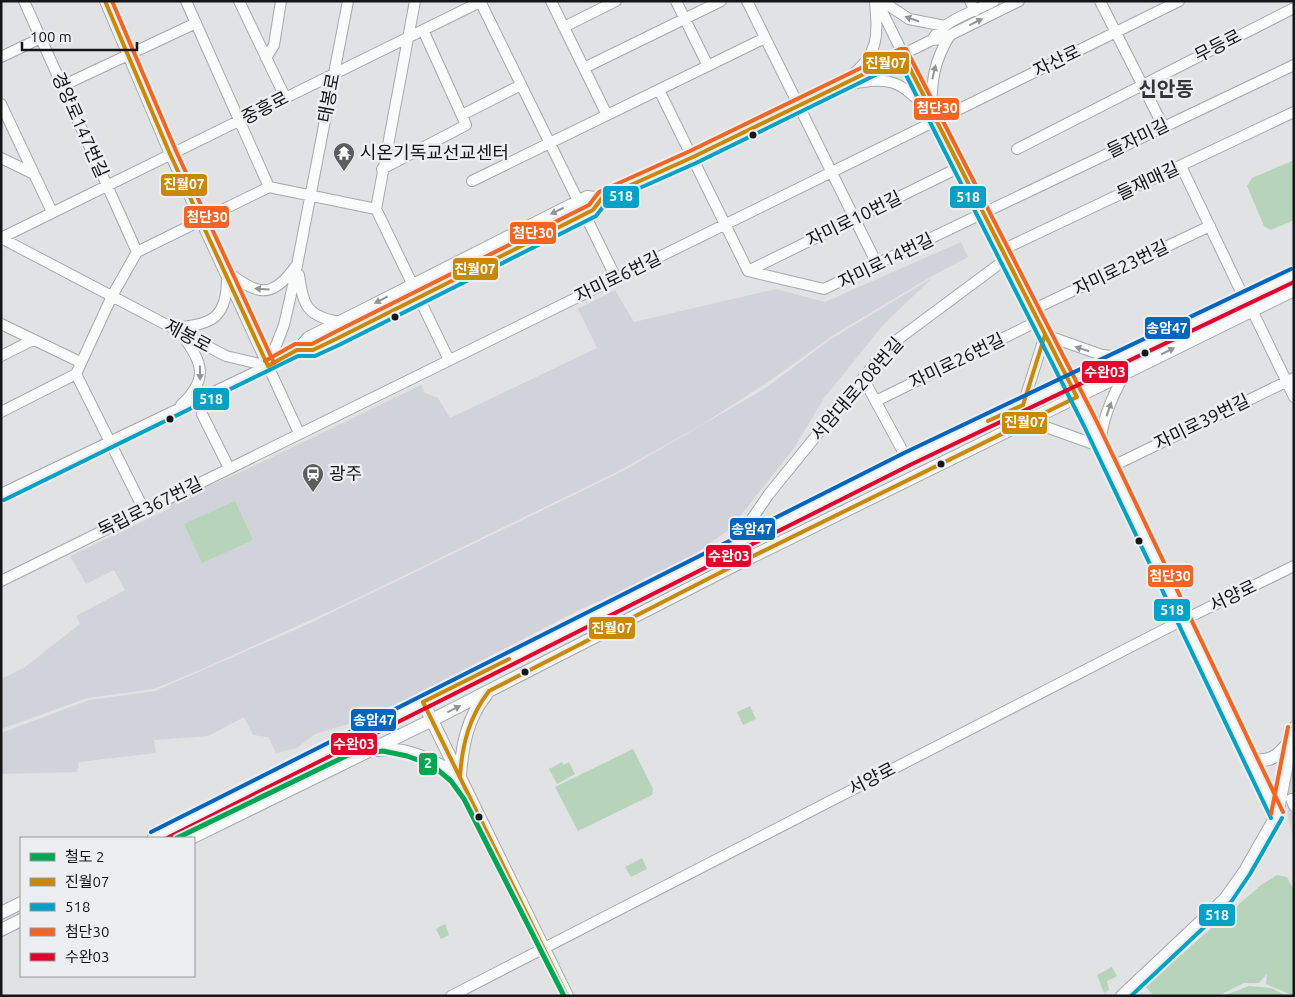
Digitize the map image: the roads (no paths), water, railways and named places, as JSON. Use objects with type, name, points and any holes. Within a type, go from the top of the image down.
[{"type":"main road","points":[[156,837],[907,459],[1294,275]]},
{"type":"main road","points":[[193,837],[432,720],[736,565],[1294,290]]},
{"type":"main road","points":[[460,777],[462,751],[475,709],[489,691]]},
{"type":"main road","points":[[423,702],[567,996]]},
{"type":"main road","points":[[1250,759],[1260,761],[1276,757],[1293,733]]},
{"type":"main road","points":[[1122,996],[1226,898],[1245,872],[1277,815],[1293,733]]},
{"type":"main road","points":[[369,751],[390,748],[440,764],[460,777]]},
{"type":"main road","points":[[1250,759],[1277,815]]},
{"type":"main road","points":[[1,913],[20,904]]},
{"type":"main road","points":[[1,930],[20,920]]},
{"type":"street","name":"경양로147번길","points":[[24,1],[107,186]]},
{"type":"street","points":[[105,1],[170,154],[299,433]]},
{"type":"street","points":[[186,1],[269,187]]},
{"type":"street","points":[[239,1],[285,97]]},
{"type":"street","points":[[266,58],[274,45],[281,1]]},
{"type":"street","name":"태봉로","points":[[268,366],[284,325],[348,1]]},
{"type":"street","points":[[415,1],[376,209],[410,284],[449,360]]},
{"type":"street","points":[[480,1],[616,278]]},
{"type":"street","name":"중흥로","points":[[1,238],[480,1]]},
{"type":"street","points":[[551,1],[607,115]]},
{"type":"street","points":[[676,1],[708,66]]},
{"type":"street","points":[[584,68],[721,1]]},
{"type":"street","points":[[747,1],[877,264]]},
{"type":"street","points":[[876,1],[1102,446],[1250,759]]},
{"type":"street","points":[[839,86],[859,69],[876,45],[878,31],[876,1]]},
{"type":"street","points":[[882,1],[909,19],[948,30],[1019,1]]},
{"type":"street","points":[[970,1],[975,11]]},
{"type":"street","points":[[297,350],[313,350],[418,298],[585,214],[592,210],[602,198],[693,158],[903,55],[932,40],[975,11],[994,1]]},
{"type":"street","points":[[1100,1],[1163,126]]},
{"type":"street","name":"자산로","points":[[934,117],[1179,1]]},
{"type":"street","points":[[564,27],[615,2]]},
{"type":"street","name":"무등로","points":[[1017,148],[1294,8]]},
{"type":"street","points":[[62,86],[128,53],[196,23]]},
{"type":"street","points":[[423,30],[464,120]]},
{"type":"street","points":[[934,117],[932,77],[948,30]]},
{"type":"street","points":[[1,57],[41,38]]},
{"type":"street","points":[[472,181],[765,38]]},
{"type":"street","name":"들자미길","points":[[984,214],[1163,126],[1294,65]]},
{"type":"street","points":[[839,86],[878,79],[890,80],[906,89],[934,117]]},
{"type":"street","points":[[382,169],[521,85]]},
{"type":"street","points":[[659,90],[748,271]]},
{"type":"street","points":[[1,104],[52,212]]},
{"type":"street","name":"들재매길","points":[[1004,254],[1294,112]]},
{"type":"street","name":"자미로6번길","points":[[299,433],[831,172],[934,117]]},
{"type":"street","points":[[1,158],[34,174]]},
{"type":"street","points":[[1181,166],[1244,298]]},
{"type":"street","name":"자미로10번길","points":[[748,271],[960,167]]},
{"type":"street","points":[[107,186],[137,252]]},
{"type":"street","points":[[1,412],[76,374],[112,296],[137,252],[269,187],[376,209]]},
{"type":"street","points":[[1,494],[268,366],[297,350],[308,337],[587,196],[602,198]]},
{"type":"street","name":"자미로14번길","points":[[748,271],[824,289],[984,214]]},
{"type":"street","name":"자미로23번길","points":[[1032,310],[1210,226]]},
{"type":"street","name":"제봉로","points":[[1,238],[226,356],[268,366]]},
{"type":"street","name":"서암대로208번길","points":[[734,545],[769,494],[889,346],[1004,254]]},
{"type":"street","points":[[222,268],[247,285],[266,290],[279,286],[297,264]]},
{"type":"street","points":[[297,264],[302,297],[307,307],[315,315],[339,322]]},
{"type":"street","points":[[176,411],[195,392],[201,376],[198,357],[176,330],[200,326],[211,321],[217,315],[224,306],[227,278]]},
{"type":"street","points":[[1252,310],[1290,380],[1294,397]]},
{"type":"street","name":"자미로26번길","points":[[876,401],[1038,321]]},
{"type":"street","points":[[1,324],[80,362]]},
{"type":"street","points":[[1045,335],[1102,355],[1122,357]]},
{"type":"street","points":[[1023,405],[1045,335]]},
{"type":"street","points":[[1,356],[33,340]]},
{"type":"street","points":[[1102,446],[1101,432],[1117,387],[1125,373]]},
{"type":"street","points":[[76,374],[144,510]]},
{"type":"street","points":[[864,378],[907,459]]},
{"type":"street","name":"자미로39번길","points":[[1111,467],[1290,380]]},
{"type":"street","points":[[202,414],[229,468]]},
{"type":"street","points":[[1029,421],[1102,446]]},
{"type":"street","name":"독립로367번길","points":[[1,581],[299,433]]},
{"type":"street","name":"서양로","points":[[452,996],[1183,620],[1294,566]]},
{"type":"rail line","name":"2","points":[[179,837],[348,755],[383,751],[407,756],[432,765],[451,781],[464,799],[564,996]]},
{"type":"place","name":"시온기독교선교센터","points":[[344,172]]},
{"type":"place","name":"광주","points":[[313,493]]},
{"type":"district","name":"신안동","points":[[1166,89]]}]
